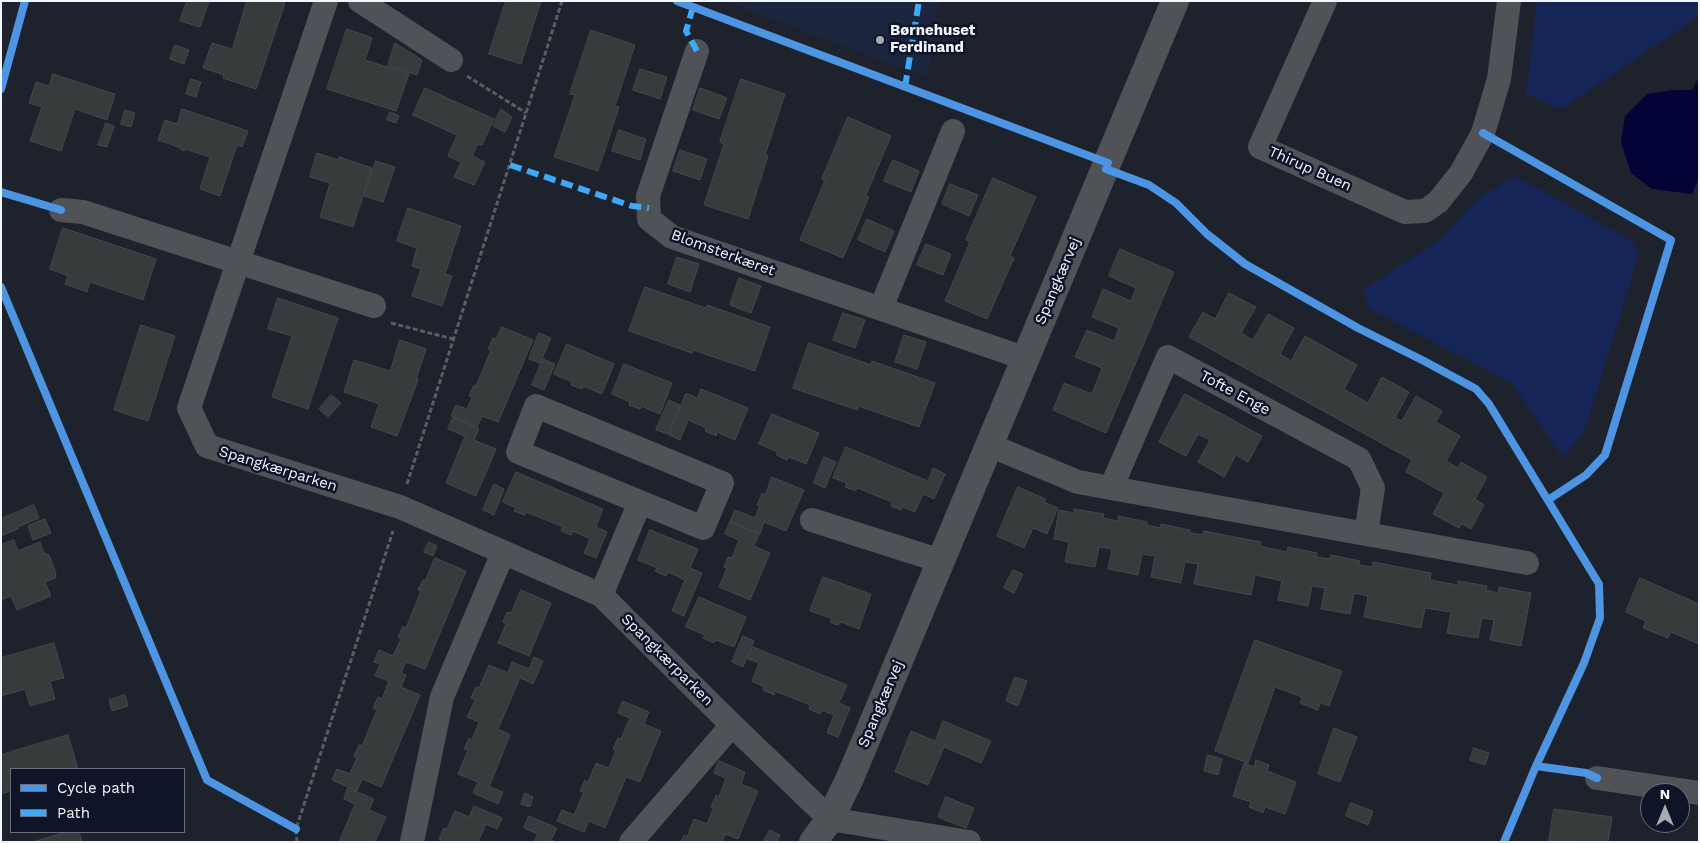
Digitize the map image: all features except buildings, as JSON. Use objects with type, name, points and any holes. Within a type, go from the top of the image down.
[{"type":"street","name":"Spangkærparken","points":[[326,1],[189,408],[207,446],[400,507],[601,595],[830,819]]},
{"type":"street","points":[[360,1],[451,60]]},
{"type":"street","name":"Spangkærvej","points":[[813,842],[830,819],[850,778],[1024,358],[1176,1]]},
{"type":"street","name":"Thirup Buen","points":[[1325,1],[1260,147],[1405,212],[1425,211],[1438,202],[1461,172],[1483,133],[1499,78],[1509,1]]},
{"type":"street","name":"Blomsterkæret","points":[[697,51],[648,196],[650,219],[672,237],[1024,358]]},
{"type":"street","points":[[881,308],[953,131]]},
{"type":"street","points":[[61,210],[83,212],[374,306]]},
{"type":"street","name":"Tofte Enge","points":[[1111,488],[1168,357],[1359,459],[1373,488],[1366,534]]},
{"type":"street","points":[[536,406],[722,483],[703,528],[640,502],[518,452],[536,406]]},
{"type":"street","points":[[989,445],[1078,482],[1527,563]]},
{"type":"street","points":[[601,595],[640,502]]},
{"type":"street","points":[[812,520],[941,561]]},
{"type":"street","points":[[412,842],[442,696],[503,552]]},
{"type":"street","points":[[631,842],[732,725]]},
{"type":"street","points":[[1597,778],[1699,793]]},
{"type":"street","points":[[830,819],[968,842]]},
{"type":"path","points":[[297,842],[296,829],[562,1]]},
{"type":"path","points":[[451,60],[458,71],[526,113]]},
{"type":"path","points":[[374,306],[384,321],[453,340]]},
{"type":"path","points":[[288,825],[296,829]]},
{"type":"shaded area","name":"Børnehuset Ferdinand","points":[[723,1],[939,1],[928,78]]},
{"type":"shaded area","points":[[1537,1],[1699,1],[1699,16],[1562,109],[1526,94]]},
{"type":"shaded area","points":[[1699,77],[1699,178],[1692,194],[1652,189],[1631,173],[1621,142],[1625,116],[1647,94],[1673,90],[1692,90]]},
{"type":"shaded area","points":[[1515,176],[1632,241],[1639,254],[1584,432],[1563,458],[1512,383],[1370,309],[1363,290],[1441,239],[1474,202]]},
{"type":"marked path","points":[[905,87],[919,1]]},
{"type":"marked path","points":[[693,7],[686,31],[697,51]]},
{"type":"marked path","points":[[510,165],[632,206],[649,208]]},
{"type":"cycle path","points":[[1,89],[25,1]]},
{"type":"cycle path","points":[[677,1],[1108,163]]},
{"type":"cycle path","points":[[1483,133],[1671,240],[1605,455],[1586,475],[1548,500]]},
{"type":"cycle path","points":[[1106,169],[1149,185],[1176,203],[1207,234],[1245,264],[1358,328],[1476,389],[1489,404],[1599,584],[1600,618],[1584,663],[1536,766],[1504,842]]},
{"type":"cycle path","points":[[1,192],[61,210]]},
{"type":"cycle path","points":[[1,287],[207,780],[296,829]]},
{"type":"cycle path","points":[[1536,766],[1586,773],[1597,778]]},
{"type":"place","name":"Børnehuset Ferdinand","points":[[880,40]]}]
